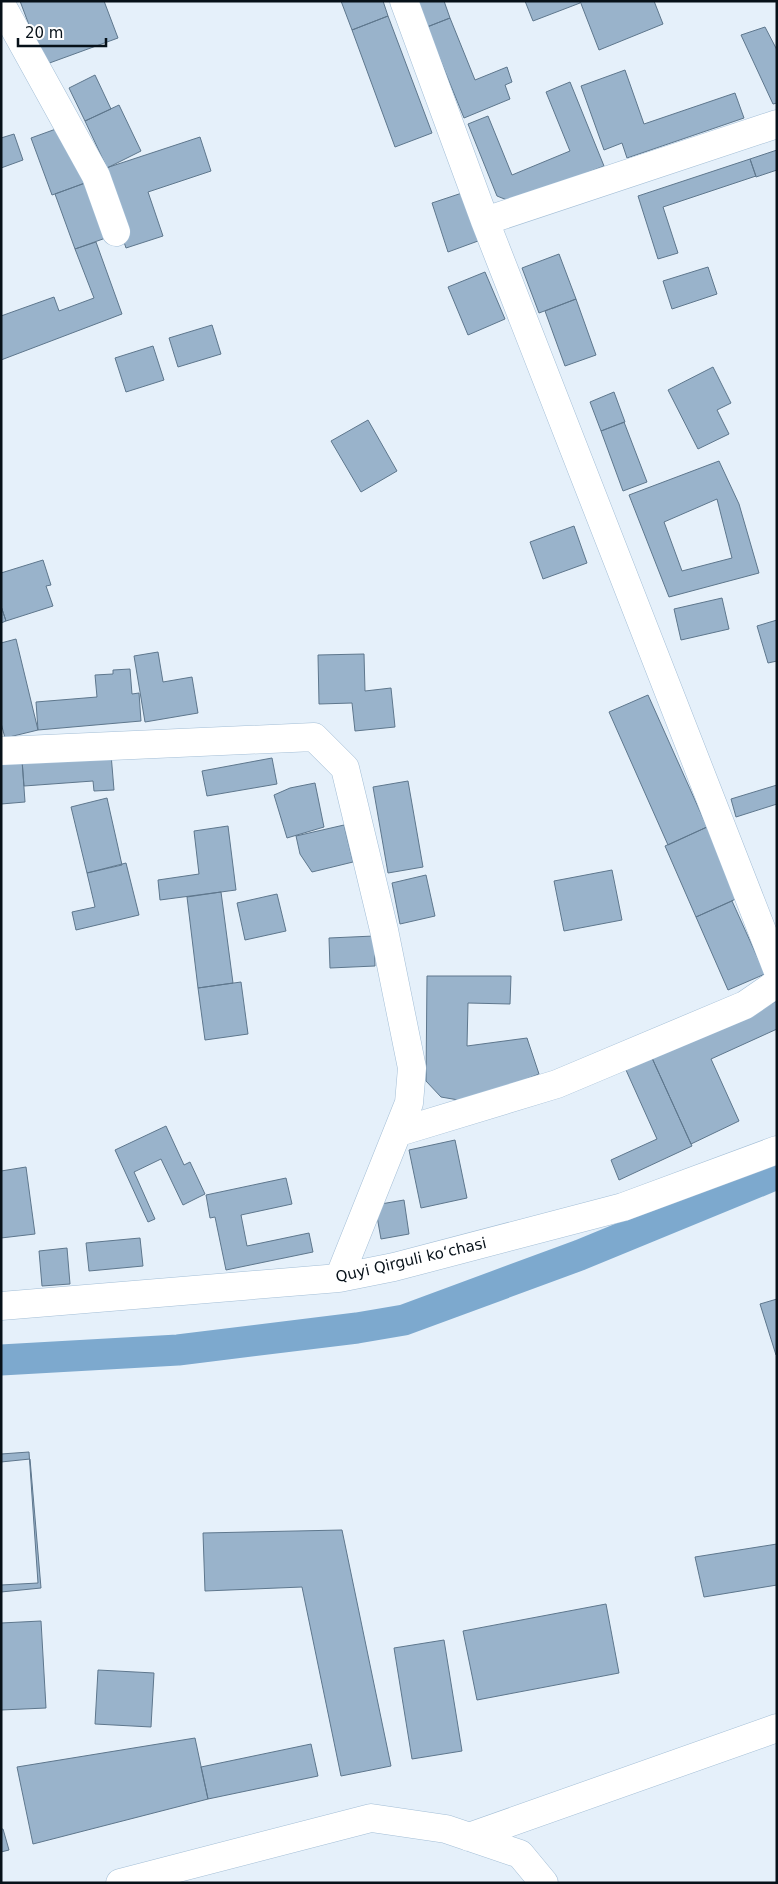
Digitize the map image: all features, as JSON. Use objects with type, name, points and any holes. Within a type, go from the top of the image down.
[{"type":"street","points":[[404,1],[484,221],[777,969]]},
{"type":"street","points":[[1,4],[96,176],[116,232]]},
{"type":"street","points":[[484,221],[777,124]]},
{"type":"street","points":[[1,751],[314,737],[345,768],[384,930],[412,1068],[409,1103],[339,1278]]},
{"type":"street","points":[[398,1132],[557,1084],[745,1005],[777,983]]},
{"type":"street","name":"Quyi Qirguli koʻchasi","points":[[1,1306],[339,1278],[394,1267],[623,1207],[777,1150]]},
{"type":"street","points":[[469,1837],[777,1728]]},
{"type":"street","points":[[120,1883],[371,1818],[446,1829],[520,1854],[544,1883]]},
{"type":"building","points":[[20,1],[104,1],[118,38],[44,65]]},
{"type":"building","points":[[341,1],[383,1],[388,16],[352,30]]},
{"type":"building","points":[[417,1],[444,1],[450,18],[427,27]]},
{"type":"building","points":[[525,1],[580,1],[580,3],[533,21]]},
{"type":"building","points":[[580,1],[654,1],[663,24],[599,50]]},
{"type":"building","points":[[388,16],[432,133],[395,147],[352,30]]},
{"type":"building","points":[[450,18],[475,80],[507,67],[512,82],[505,85],[510,99],[464,118],[427,27]]},
{"type":"building","points":[[765,27],[777,50],[777,103],[773,104],[741,35]]},
{"type":"building","points":[[625,70],[644,124],[735,93],[744,118],[627,158],[622,143],[604,150],[581,86]]},
{"type":"building","points":[[95,75],[111,109],[85,121],[69,88]]},
{"type":"building","points":[[570,82],[604,166],[519,200],[507,200],[497,196],[468,124],[488,116],[512,175],[570,151],[546,92]]},
{"type":"building","points":[[119,105],[141,151],[107,168],[85,121]]},
{"type":"building","points":[[67,125],[88,182],[52,195],[31,138]]},
{"type":"building","points":[[14,134],[23,160],[1,168],[1,138]]},
{"type":"building","points":[[200,137],[211,171],[148,192],[163,236],[126,248],[100,170]]},
{"type":"building","points":[[777,150],[777,170],[756,177],[750,159]]},
{"type":"building","points":[[750,159],[756,176],[663,207],[678,253],[658,259],[638,196]]},
{"type":"building","points":[[93,180],[114,235],[75,249],[55,194]]},
{"type":"building","points":[[462,193],[478,241],[448,252],[432,203]]},
{"type":"building","points":[[96,242],[122,314],[1,360],[1,316],[54,297],[59,311],[94,298],[75,249]]},
{"type":"building","points":[[559,254],[576,299],[539,313],[522,268]]},
{"type":"building","points":[[708,267],[717,294],[672,309],[663,281]]},
{"type":"building","points":[[485,272],[505,319],[468,335],[448,287]]},
{"type":"building","points":[[576,299],[596,355],[565,366],[545,311]]},
{"type":"building","points":[[212,325],[221,354],[178,367],[169,338]]},
{"type":"building","points":[[153,346],[164,380],[126,392],[115,358]]},
{"type":"building","points":[[713,367],[731,403],[717,410],[729,434],[698,449],[668,390]]},
{"type":"building","points":[[614,392],[625,422],[601,431],[590,402]]},
{"type":"building","points":[[368,420],[397,471],[361,492],[331,441]]},
{"type":"building","points":[[624,422],[647,482],[623,491],[601,431]]},
{"type":"building","points":[[719,461],[739,504],[759,573],[669,597],[629,495]],"holes":[[[717,499],[732,558],[682,571],[664,522]]]},
{"type":"building","points":[[574,526],[587,563],[543,579],[530,542]]},
{"type":"building","points":[[43,560],[51,585],[46,586],[53,606],[6,621],[1,606],[1,573]]},
{"type":"building","points":[[722,598],[729,629],[681,640],[674,609]]},
{"type":"building","points":[[1,606],[6,621],[1,623]]},
{"type":"building","points":[[777,620],[777,661],[768,663],[757,626]]},
{"type":"building","points":[[16,639],[38,730],[5,738],[1,723],[1,643]]},
{"type":"building","points":[[158,652],[163,682],[192,677],[198,713],[145,722],[134,656]]},
{"type":"building","points":[[364,654],[365,691],[391,688],[395,727],[355,731],[352,703],[319,704],[318,655]]},
{"type":"building","points":[[130,669],[132,694],[139,693],[141,721],[38,730],[36,702],[97,697],[95,675],[113,674],[113,670]]},
{"type":"building","points":[[648,695],[707,827],[668,845],[609,712]]},
{"type":"building","points":[[111,754],[114,790],[94,791],[93,781],[24,786],[22,760]]},
{"type":"building","points":[[272,758],[277,784],[207,796],[202,771]]},
{"type":"building","points":[[22,760],[25,802],[1,804],[1,761]]},
{"type":"building","points":[[408,781],[423,867],[388,873],[373,787]]},
{"type":"building","points":[[315,783],[324,827],[287,838],[274,795],[290,788]]},
{"type":"building","points":[[777,785],[777,804],[736,817],[731,799]]},
{"type":"building","points":[[107,798],[122,865],[87,873],[71,807]]},
{"type":"building","points":[[344,825],[353,862],[312,872],[300,854],[296,836]]},
{"type":"building","points":[[228,826],[236,890],[160,900],[158,880],[199,874],[194,831]]},
{"type":"building","points":[[707,827],[738,898],[696,917],[665,846]]},
{"type":"building","points":[[126,863],[139,915],[76,930],[72,912],[95,907],[87,873]]},
{"type":"building","points":[[612,870],[622,920],[564,931],[554,881]]},
{"type":"building","points":[[426,875],[435,916],[400,924],[392,883]]},
{"type":"building","points":[[221,892],[233,983],[198,988],[187,897]]},
{"type":"building","points":[[277,894],[286,931],[245,940],[237,903]]},
{"type":"building","points":[[732,901],[765,974],[728,990],[696,917]]},
{"type":"building","points":[[374,936],[375,966],[330,968],[329,938]]},
{"type":"building","points":[[427,976],[511,976],[510,1004],[468,1003],[467,1046],[527,1038],[539,1074],[470,1102],[441,1097],[426,1081]]},
{"type":"building","points":[[241,982],[248,1034],[205,1040],[198,988]]},
{"type":"building","points":[[777,1001],[777,1029],[711,1059],[739,1121],[691,1144],[652,1058]]},
{"type":"building","points":[[652,1058],[692,1146],[619,1180],[611,1160],[657,1139],[626,1070]]},
{"type":"building","points":[[166,1126],[184,1165],[190,1162],[205,1194],[183,1205],[161,1159],[134,1172],[155,1219],[148,1222],[115,1150]]},
{"type":"building","points":[[455,1140],[467,1198],[421,1208],[409,1150]]},
{"type":"building","points":[[26,1167],[35,1234],[1,1238],[1,1171]]},
{"type":"building","points":[[286,1178],[292,1204],[241,1215],[247,1246],[309,1233],[313,1252],[226,1270],[215,1217],[210,1218],[206,1195]]},
{"type":"building","points":[[404,1200],[409,1234],[381,1239],[375,1205]]},
{"type":"building","points":[[140,1238],[143,1266],[89,1271],[86,1243]]},
{"type":"building","points":[[67,1248],[70,1284],[42,1286],[39,1251]]},
{"type":"building","points":[[777,1299],[777,1354],[776,1355],[760,1304]]},
{"type":"building","points":[[29,1452],[38,1583],[1,1585],[1,1454]]},
{"type":"building","points":[[30,1459],[41,1588],[1,1592],[1,1462]]},
{"type":"building","points":[[342,1530],[391,1766],[341,1776],[302,1587],[205,1591],[203,1533]]},
{"type":"building","points":[[777,1544],[777,1585],[704,1597],[695,1557]]},
{"type":"building","points":[[606,1604],[619,1673],[477,1700],[463,1631]]},
{"type":"building","points":[[41,1621],[46,1708],[1,1710],[1,1623]]},
{"type":"building","points":[[444,1640],[462,1751],[412,1759],[394,1648]]},
{"type":"building","points":[[98,1670],[154,1673],[151,1727],[95,1724]]},
{"type":"building","points":[[195,1738],[208,1799],[33,1844],[17,1767]]},
{"type":"building","points":[[311,1744],[318,1776],[208,1799],[201,1767]]},
{"type":"building","points":[[1,1829],[3,1829],[9,1850],[1,1852]]},
{"type":"waterway","points":[[1,1360],[178,1350],[357,1328],[404,1320],[580,1255],[777,1174]]}]
